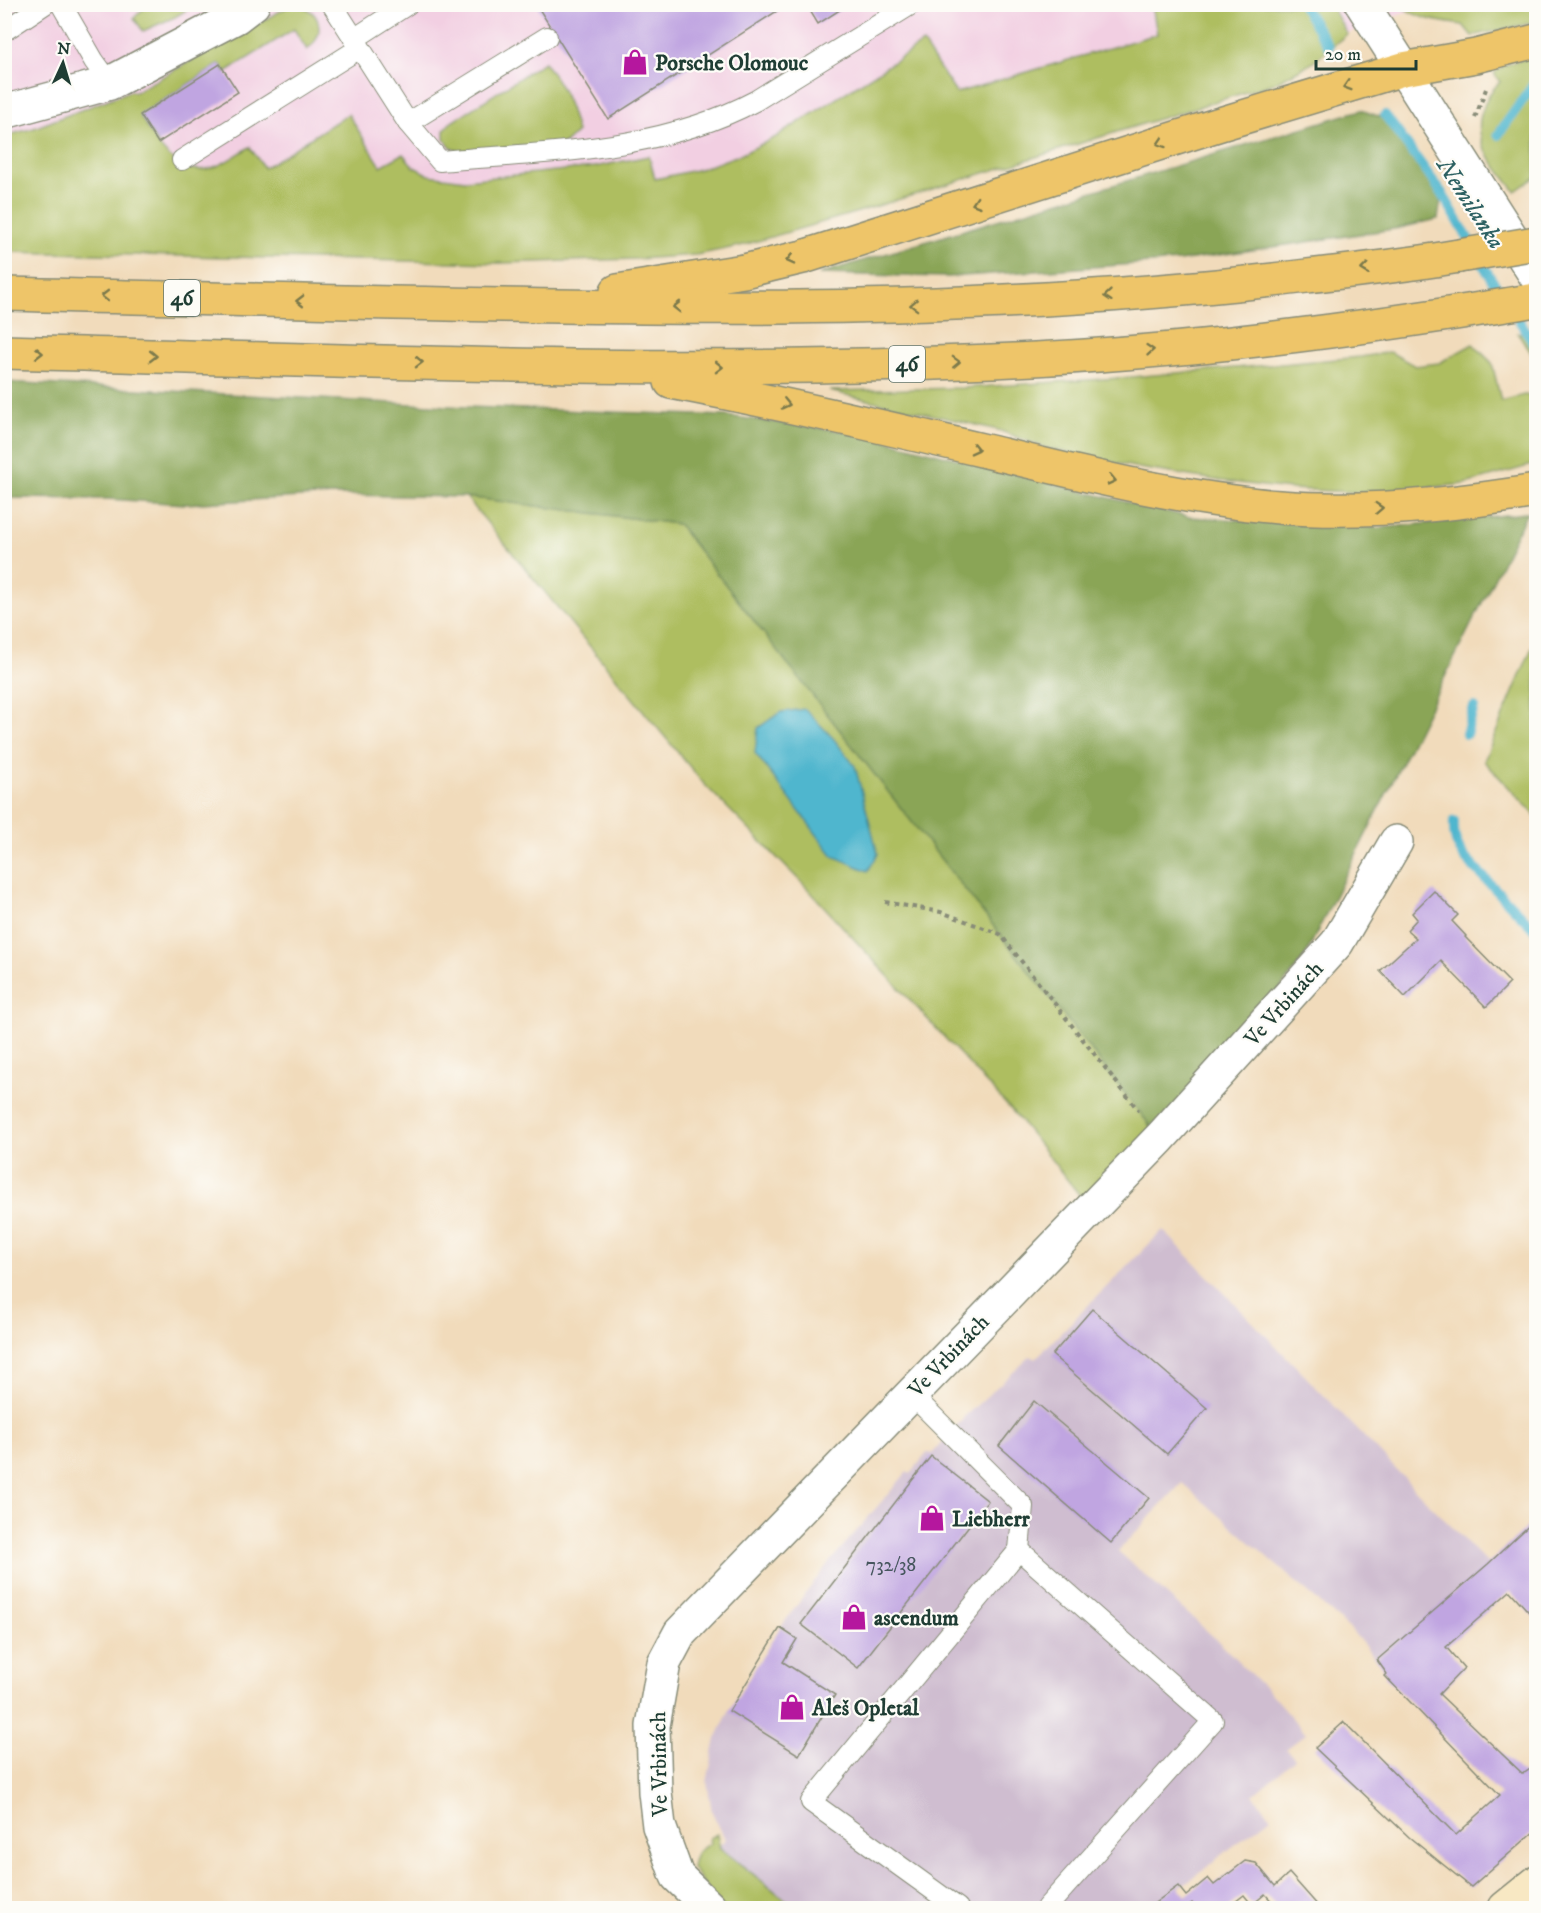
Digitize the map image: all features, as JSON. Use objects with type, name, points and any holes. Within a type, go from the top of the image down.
[{"type":"main road","points":[[529,306],[744,271],[803,257],[1217,125],[1403,69],[1476,56],[1536,41]]},
{"type":"main road","name":"46","points":[[4,294],[529,306],[746,308],[999,303],[1227,286],[1423,262],[1536,243]]},
{"type":"main road","name":"46","points":[[4,352],[584,365],[855,366],[996,361],[1244,342],[1452,315],[1536,300]]},
{"type":"main road","points":[[584,365],[775,401],[1130,484],[1230,501],[1278,507],[1359,509],[1466,502],[1536,491]]},
{"type":"main road","points":[[1505,1908],[1536,1883]]},
{"type":"street","points":[[1362,4],[1536,276]]},
{"type":"street","points":[[4,112],[110,83],[239,9]]},
{"type":"street","name":"Ve Vrbinách","points":[[710,1908],[677,1876],[659,1827],[655,1792],[653,1726],[664,1663],[680,1633],[1160,1138],[1337,943],[1396,842]]},
{"type":"lane","points":[[4,30],[45,4]]},
{"type":"lane","points":[[61,4],[94,61],[110,83]]},
{"type":"lane","points":[[332,4],[408,123],[440,161],[631,143],[728,115],[912,4]]},
{"type":"lane","points":[[182,160],[357,43],[408,4]]},
{"type":"lane","points":[[408,123],[548,37]]},
{"type":"lane","points":[[911,1394],[1023,1506],[1019,1550],[811,1802],[958,1908]]},
{"type":"lane","points":[[1019,1550],[1213,1721],[1046,1908]]},
{"type":"path","points":[[885,902],[941,912],[1000,934],[1160,1138]]},
{"type":"shaded area","points":[[5,5],[1428,5],[1284,55],[618,260],[5,250]]},
{"type":"shaded area","points":[[1163,1230],[1488,1564],[1377,1660],[1351,1630],[1182,1483],[1118,1551],[1217,1640],[1272,1695],[1306,1734],[1286,1749],[1295,1759],[1253,1795],[1271,1817],[1153,1908],[794,1908],[718,1848],[725,1839],[712,1812],[707,1782],[716,1739],[729,1711],[780,1628],[828,1564],[907,1472],[910,1474],[928,1452],[932,1454],[965,1416],[1031,1356],[1035,1359]]},
{"type":"green space","points":[[147,5],[195,5],[143,31],[134,18]]},
{"type":"green space","points":[[291,5],[301,6],[308,10],[318,21],[318,35],[307,50],[294,29],[226,72],[220,64],[140,115],[153,137],[170,157],[191,169],[203,170],[217,166],[250,147],[264,168],[348,114],[381,166],[403,154],[414,167],[429,175],[465,180],[595,167],[649,156],[655,179],[700,169],[742,154],[776,137],[923,43],[956,93],[1157,34],[1152,5],[1331,5],[1347,34],[1312,63],[1272,84],[858,212],[740,246],[696,255],[499,263],[5,252],[5,136],[34,128],[130,91],[135,92]]},
{"type":"green space","points":[[1400,5],[1536,5],[1536,22],[1472,36],[1463,25],[1422,17]]},
{"type":"green space","points":[[1536,55],[1536,177],[1515,191],[1487,153],[1482,142],[1480,121],[1488,97],[1500,82],[1494,73],[1506,65]]},
{"type":"green space","points":[[544,62],[565,95],[577,132],[564,144],[459,151],[451,147],[444,139],[444,130],[450,123]]},
{"type":"green space","points":[[1361,110],[1389,120],[1442,193],[1438,219],[1400,228],[1179,261],[948,277],[819,274]]},
{"type":"green space","points":[[1518,333],[1535,333],[1536,360]]},
{"type":"green space","points":[[1473,344],[1492,363],[1501,401],[1524,395],[1536,396],[1536,464],[1465,484],[1371,493],[1290,489],[1139,468],[1046,448],[998,430],[829,391],[962,388],[1120,378],[1361,357],[1390,352],[1415,366],[1439,363]]},
{"type":"green space","points":[[4,382],[467,407],[726,416],[858,433],[1189,517],[1381,528],[1527,513],[1303,960],[1160,1138],[678,524],[466,497],[334,495],[185,504],[107,499],[5,498]]},
{"type":"green space","points":[[466,497],[678,524],[1160,1138],[1085,1202],[1015,1114],[807,888],[704,784]]},
{"type":"green space","points":[[1536,638],[1536,816],[1484,761]]},
{"type":"green space","points":[[717,1834],[720,1848],[796,1908],[722,1908],[692,1868],[697,1853],[710,1844],[709,1838]]},
{"type":"water","points":[[805,709],[833,738],[855,766],[878,854],[868,871],[833,856],[755,753],[758,728],[781,712]]},
{"type":"building","name":"Porsche Olomouc","points":[[536,4],[788,4],[608,119]]},
{"type":"building","name":"Porsche Olomouc","points":[[806,4],[849,4],[818,24]]},
{"type":"building","points":[[220,64],[238,92],[158,143],[140,115]]},
{"type":"building","points":[[1434,891],[1458,915],[1452,921],[1465,937],[1510,983],[1486,1007],[1441,961],[1405,997],[1380,971],[1416,938],[1407,930],[1417,919],[1412,913]]},
{"type":"building","points":[[1092,1309],[1207,1408],[1167,1454],[1052,1355]]},
{"type":"building","points":[[1034,1401],[1149,1498],[1111,1543],[999,1446]]},
{"type":"building","points":[[931,1456],[988,1501],[858,1668],[801,1624]]},
{"type":"building","points":[[1536,1519],[1536,1574],[1532,1578],[1536,1583],[1536,1620],[1510,1591],[1446,1647],[1464,1668],[1439,1694],[1523,1774],[1536,1765],[1536,1830],[1471,1887],[1409,1837],[1315,1748],[1344,1722],[1456,1835],[1500,1795],[1385,1676],[1387,1674],[1377,1660],[1488,1564]]},
{"type":"building","points":[[780,1628],[797,1639],[783,1662],[835,1695],[799,1755],[729,1711]]},
{"type":"building","points":[[1245,1861],[1256,1863],[1275,1886],[1289,1873],[1320,1908],[1278,1908],[1265,1894],[1252,1905],[1244,1895],[1227,1908],[1196,1908],[1192,1903],[1185,1908],[1148,1908],[1178,1886],[1186,1896],[1208,1878],[1214,1885]]},
{"type":"waterway","name":"Nemilanka","points":[[1302,4],[1329,47]]},
{"type":"waterway","points":[[1498,135],[1536,81]]},
{"type":"waterway","name":"Nemilanka","points":[[1385,115],[1442,193],[1492,280],[1536,346]]},
{"type":"waterway","name":"Nemilanka","points":[[1466,734],[1474,707]]},
{"type":"waterway","name":"Nemilanka","points":[[1454,821],[1456,841],[1465,858],[1536,931]]},
{"type":"place","name":"Porsche Olomouc","points":[[635,62]]},
{"type":"place","name":"Liebherr","points":[[932,1518]]},
{"type":"place","name":"ascendum","points":[[854,1617]]},
{"type":"place","name":"Aleš Opletal","points":[[792,1707]]}]
